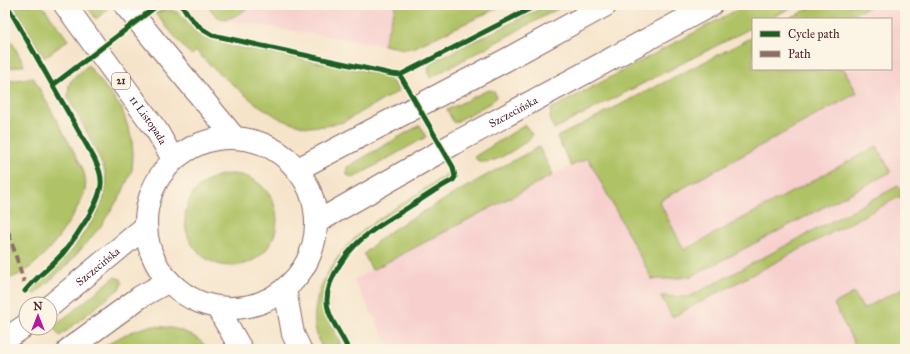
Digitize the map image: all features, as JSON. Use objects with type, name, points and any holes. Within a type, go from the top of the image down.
[{"type":"main road","name":"11 Listopada","points":[[65,5],[157,131],[173,159]]},
{"type":"main road","points":[[125,5],[234,136]]},
{"type":"main road","points":[[298,169],[504,61],[606,5]]},
{"type":"main road","name":"Szczecińska","points":[[317,222],[449,147],[711,5]]},
{"type":"main road","points":[[234,136],[258,141],[280,152],[298,169],[312,194],[317,222],[313,248],[302,271],[285,289],[253,306],[217,307],[199,303],[183,294],[169,281],[152,256],[145,227],[152,190],[173,159],[201,142],[234,136]]},
{"type":"main road","name":"Szczecińska","points":[[58,299],[145,227]]},
{"type":"main road","points":[[69,349],[140,297],[169,281]]},
{"type":"main road","points":[[285,289],[293,334],[300,349]]},
{"type":"main road","points":[[217,307],[241,349]]},
{"type":"main road","points":[[5,340],[18,331]]},
{"type":"shaded area","points":[[208,5],[396,5],[383,45],[220,19]]},
{"type":"shaded area","points":[[872,5],[905,5],[905,349],[391,349],[353,280],[571,166],[752,69],[752,70],[892,70],[892,18],[847,18]]},
{"type":"green space","points":[[14,5],[42,5],[68,40],[44,58]]},
{"type":"green space","points":[[86,5],[104,5],[107,10],[96,19]]},
{"type":"green space","points":[[208,5],[253,5],[235,16],[223,19],[213,13]]},
{"type":"green space","points":[[396,5],[504,5],[415,47],[405,49],[383,45]]},
{"type":"green space","points":[[548,5],[565,5],[430,78],[429,69],[430,65],[434,61]]},
{"type":"green space","points":[[746,5],[796,5],[771,18],[752,18],[752,28],[554,129],[550,118],[551,109]]},
{"type":"green space","points":[[816,5],[872,5],[847,18],[790,18]]},
{"type":"green space","points":[[165,10],[172,10],[182,16],[201,37],[225,45],[382,74],[391,80],[399,91],[343,122],[326,126],[307,127],[282,120],[255,103],[214,69],[196,51],[192,55],[186,50],[155,13]]},
{"type":"green space","points":[[5,29],[24,65],[5,69]]},
{"type":"green space","points":[[752,38],[752,70],[845,70],[857,93],[659,201],[684,250],[877,146],[891,172],[692,276],[671,279],[652,279],[588,158],[571,166],[557,137]]},
{"type":"green space","points":[[88,65],[122,109],[132,139],[132,170],[122,193],[101,226],[69,263],[34,295],[32,293],[33,287],[70,253],[97,213],[104,197],[106,184],[105,171],[88,134],[68,98],[69,85],[71,81]]},
{"type":"green space","points":[[33,77],[83,169],[86,186],[80,202],[67,225],[45,254],[26,270],[5,280],[5,82]]},
{"type":"green space","points":[[491,90],[495,92],[496,98],[492,102],[454,123],[447,110]]},
{"type":"green space","points":[[420,125],[426,137],[353,178],[347,175],[347,167]]},
{"type":"green space","points":[[525,125],[532,134],[531,138],[511,152],[486,162],[479,161],[474,157]]},
{"type":"green space","points":[[539,147],[553,175],[372,270],[364,254],[387,234],[471,184]]},
{"type":"green space","points":[[231,174],[249,177],[264,187],[274,202],[277,220],[274,238],[264,253],[249,263],[231,266],[213,263],[198,253],[188,238],[185,220],[188,202],[198,187],[213,177]]},
{"type":"green space","points":[[447,174],[450,178],[375,225],[357,240],[334,268],[324,288],[322,307],[340,342],[340,349],[323,349],[316,332],[315,314],[318,296],[325,279],[335,262],[346,247],[373,223]]},
{"type":"green space","points":[[898,186],[903,195],[672,317],[661,296],[689,297]]},
{"type":"green space","points":[[115,277],[121,279],[122,283],[120,288],[60,336],[58,333],[58,323]]},
{"type":"green space","points":[[905,287],[905,349],[857,349],[834,304],[854,293],[863,309]]},
{"type":"green space","points":[[151,326],[168,327],[183,331],[196,338],[209,349],[102,349],[125,334]]},
{"type":"marked path","points":[[5,221],[24,282]]},
{"type":"cycle path","points":[[7,5],[94,158],[101,178],[99,193],[92,211],[75,238],[64,252],[25,291]]},
{"type":"cycle path","points":[[53,85],[158,5]]},
{"type":"cycle path","points":[[182,5],[194,22],[212,35],[400,75],[537,5]]},
{"type":"cycle path","points":[[348,349],[330,314],[327,302],[330,283],[340,264],[353,247],[368,234],[453,180],[455,177],[453,167],[400,75]]}]
